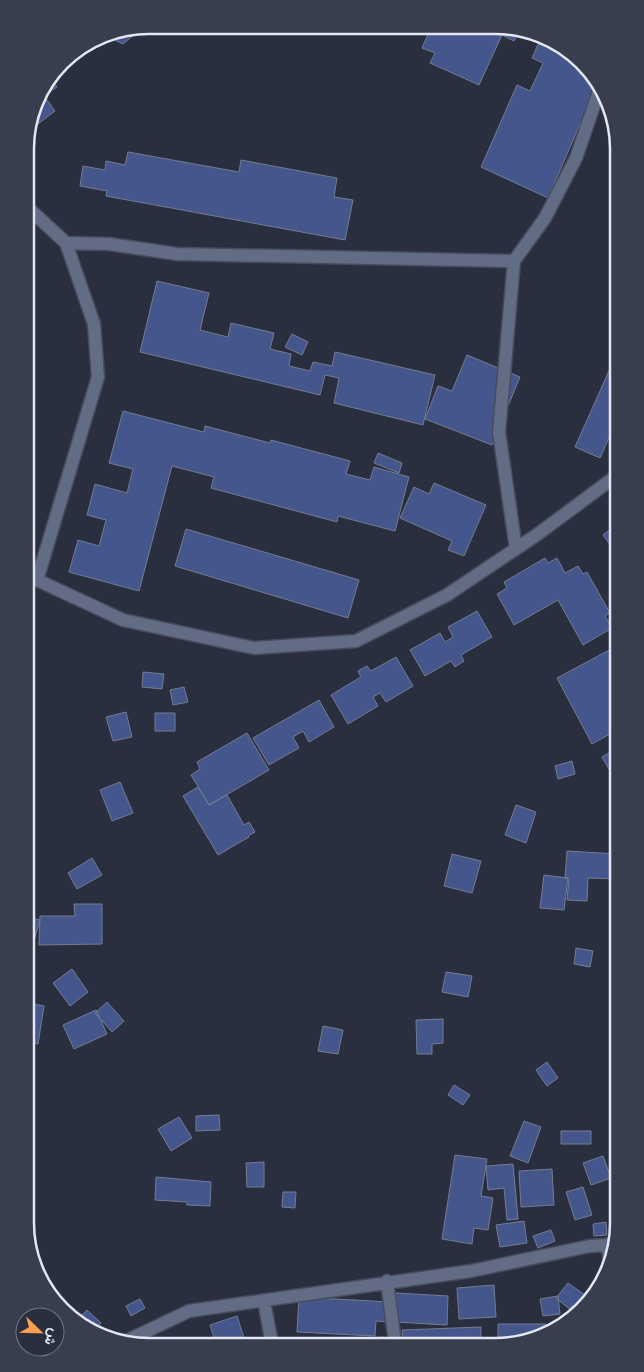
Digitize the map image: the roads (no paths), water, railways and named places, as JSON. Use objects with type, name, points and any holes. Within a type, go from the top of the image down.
[{"type":"street","points":[[516,549],[499,432],[514,261],[545,218],[576,158],[597,96]]},
{"type":"street","points":[[34,213],[66,243],[94,324],[98,378],[37,580]]},
{"type":"street","points":[[66,243],[109,244],[177,254],[514,261]]},
{"type":"street","points":[[34,575],[37,580],[123,620],[254,648],[356,641],[447,595],[516,549],[610,480]]},
{"type":"street","points":[[135,1337],[189,1311],[471,1271],[608,1244]]},
{"type":"street","points":[[387,1282],[394,1338]]},
{"type":"street","points":[[264,1301],[271,1338]]}]
